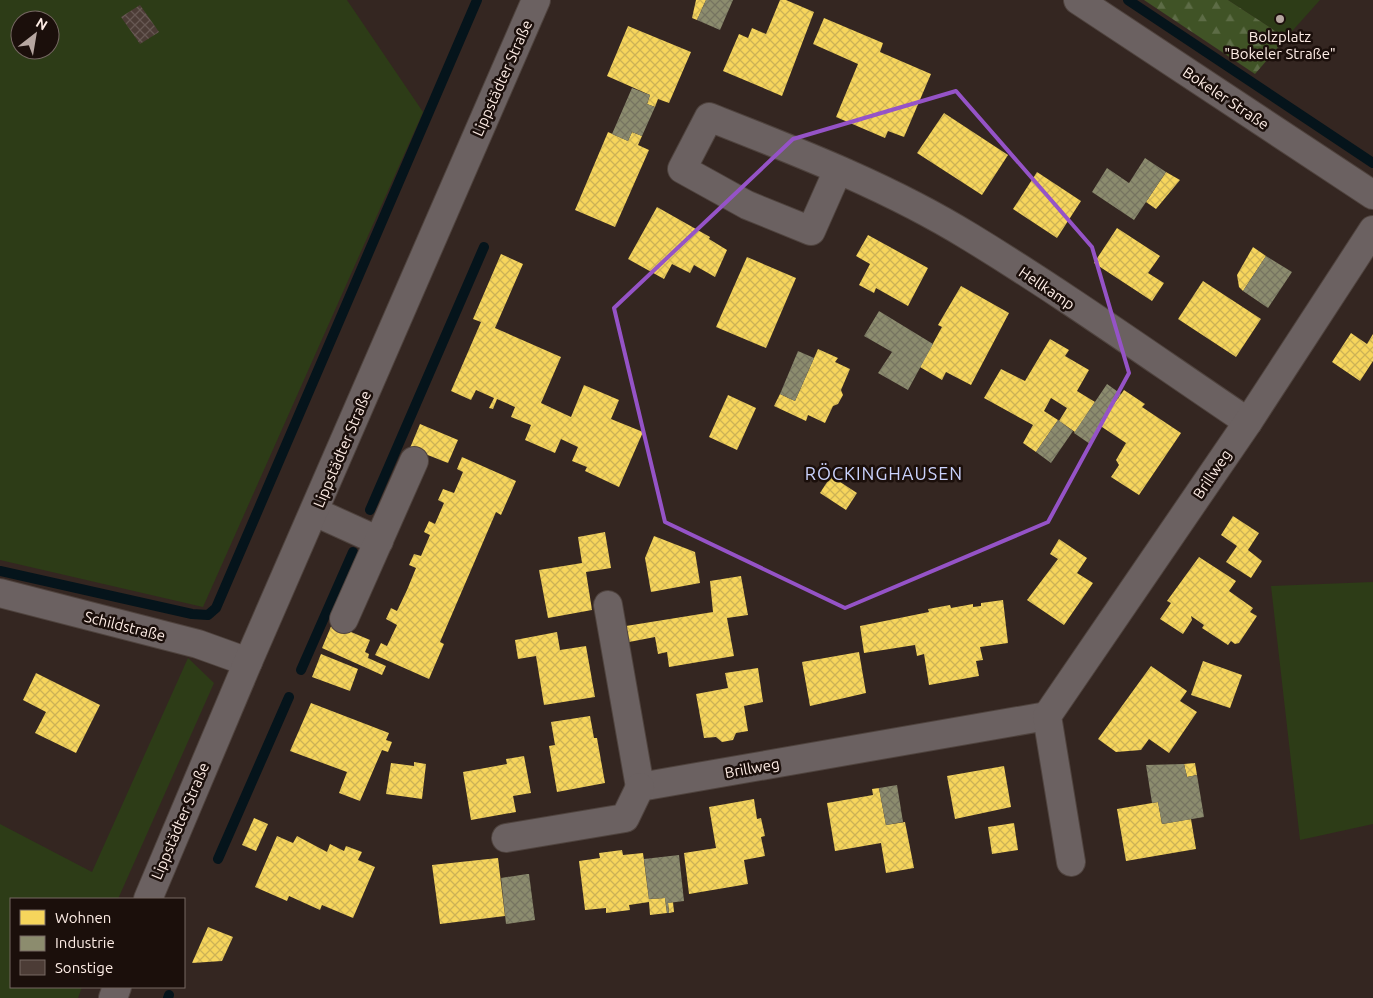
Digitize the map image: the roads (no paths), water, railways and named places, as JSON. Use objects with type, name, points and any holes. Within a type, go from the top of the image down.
[{"type":"street","name":"Lippstädter Straße","points":[[148,898],[248,662],[315,512],[536,0]]},
{"type":"street","name":"Bokeler Straße","points":[[1078,0],[1373,195]]},
{"type":"street","name":"Hellkamp","points":[[838,170],[811,231],[747,205],[682,169],[709,117],[838,170],[889,193],[970,237],[1248,422]]},
{"type":"street","name":"Brillweg","points":[[640,788],[1047,716],[1248,422],[1373,230]]},
{"type":"street","points":[[344,620],[414,461]]},
{"type":"street","points":[[315,512],[379,541]]},
{"type":"street","name":"Schildstraße","points":[[0,594],[198,644],[248,662]]},
{"type":"street","points":[[506,838],[625,818],[640,788],[608,605]]},
{"type":"street","points":[[1047,716],[1071,862]]},
{"type":"waterway","points":[[0,571],[192,614],[208,615],[216,608],[477,0]]},
{"type":"waterway","points":[[1128,0],[1373,163]]},
{"type":"waterway","points":[[370,510],[484,247]]},
{"type":"waterway","points":[[301,670],[353,552]]},
{"type":"waterway","points":[[218,859],[289,697]]},
{"type":"place","name":"Bolzplatz \"Bokeler Straße\"","points":[[1280,19]]},
{"type":"district","name":"RÖCKINGHAUSEN","points":[[884,473]]}]
